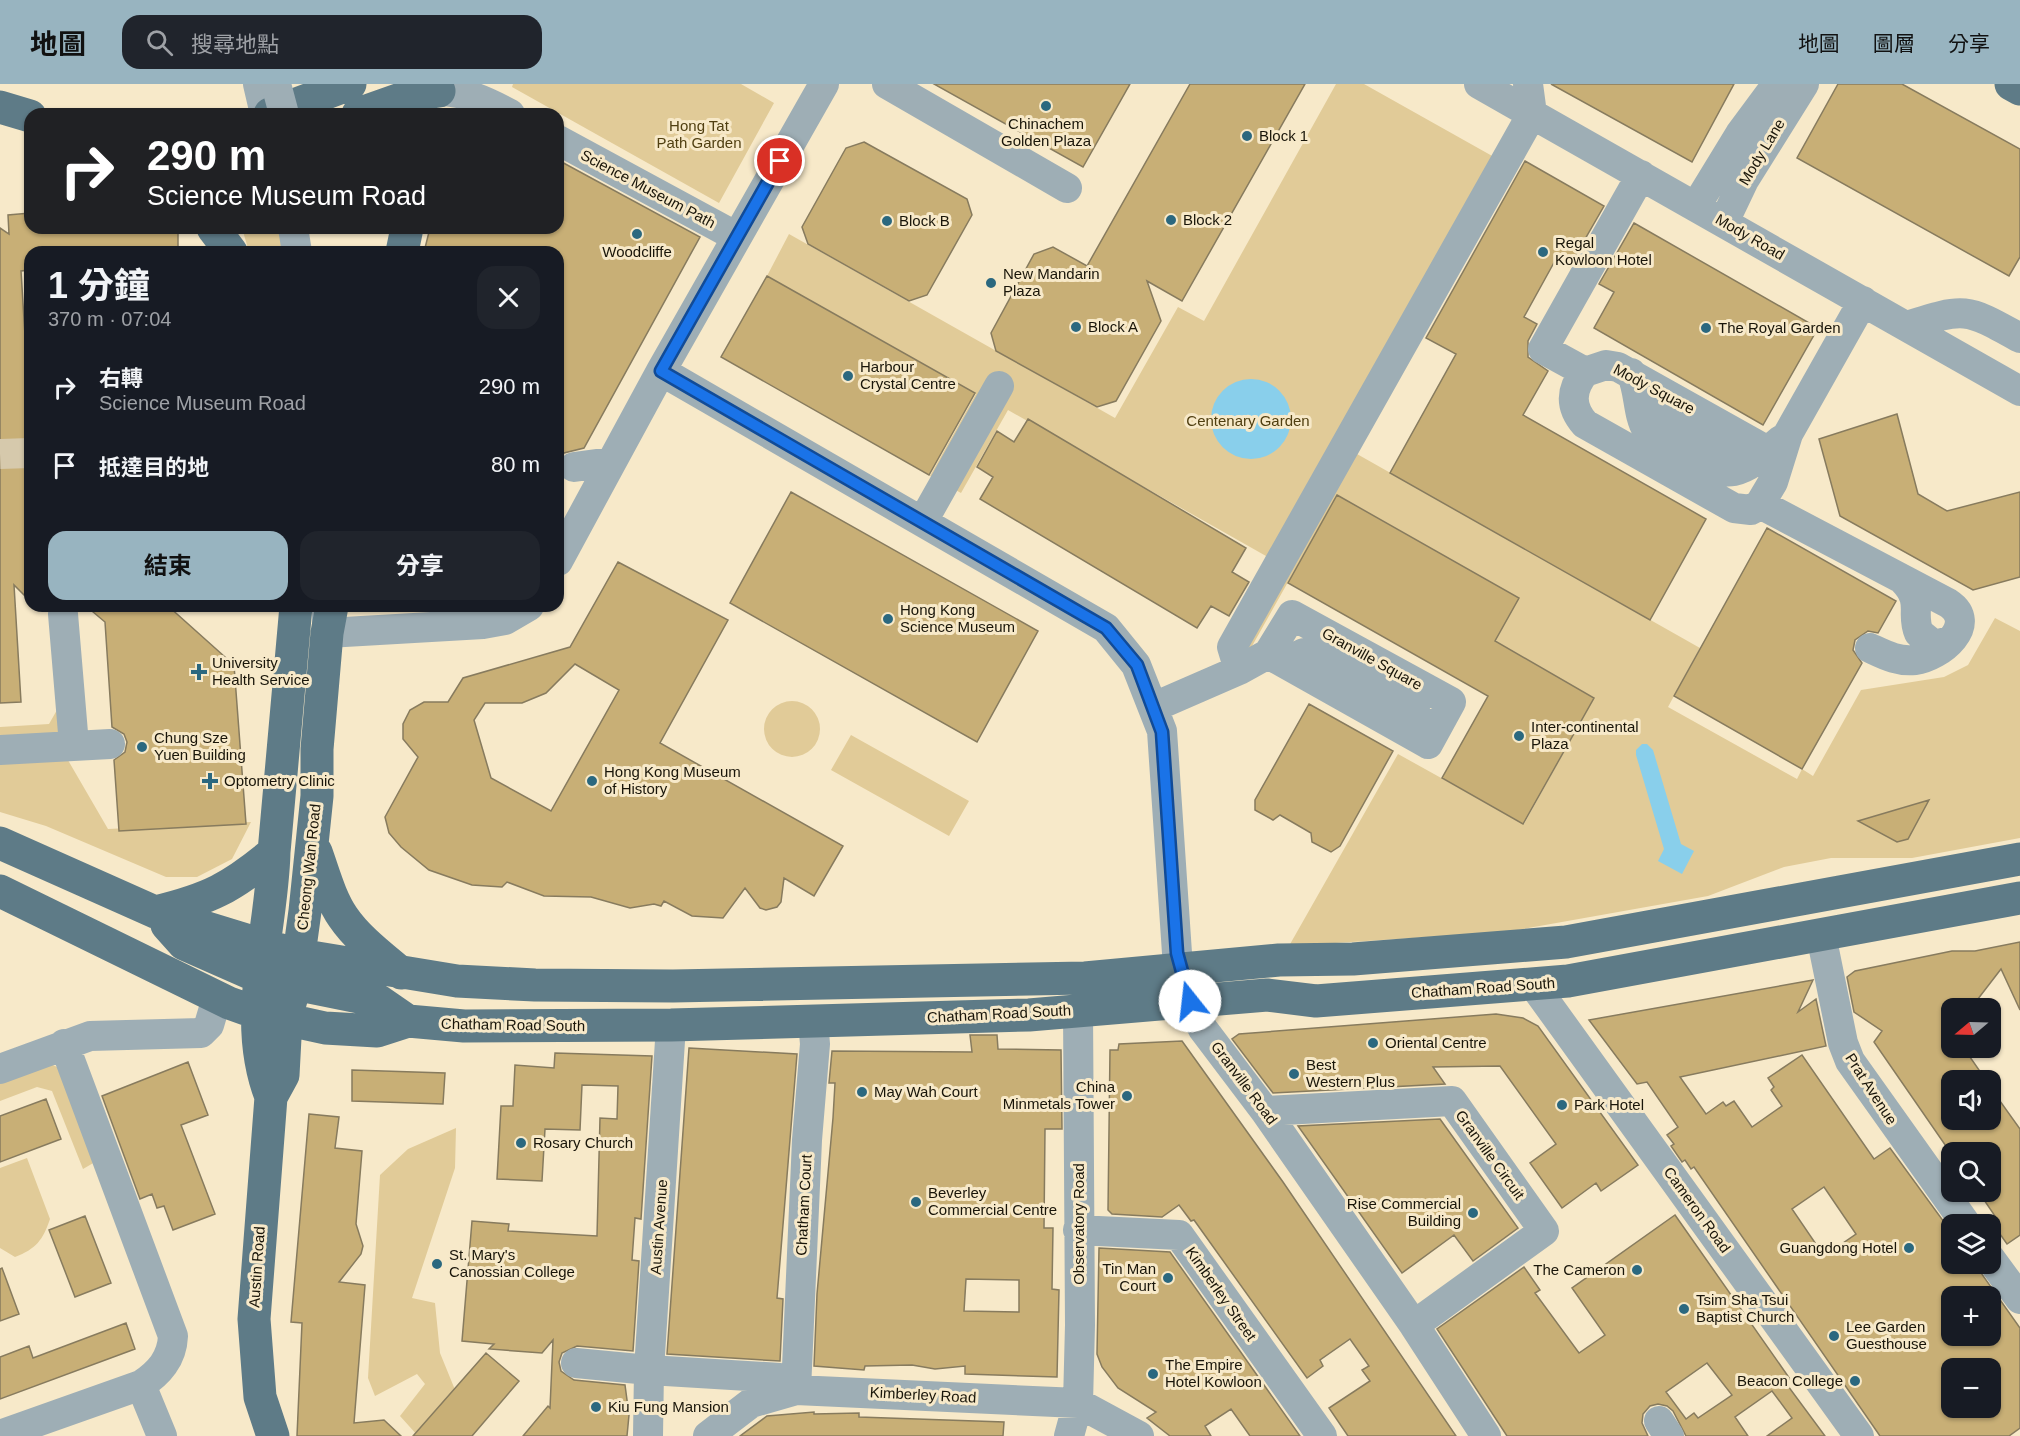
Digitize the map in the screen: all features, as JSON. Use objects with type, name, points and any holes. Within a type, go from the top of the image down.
[{"type":"main road","points":[[284,108],[350,84]]},
{"type":"main road","points":[[2011,84],[2020,89]]},
{"type":"main road","points":[[374,108],[412,94],[439,96]]},
{"type":"main road","points":[[0,107],[24,114]]},
{"type":"main road","points":[[286,994],[262,962],[273,891],[274,852],[295,612]]},
{"type":"main road","name":"Cheong Wan Road","points":[[286,994],[313,843],[317,796],[317,749],[329,615]]},
{"type":"main road","points":[[0,843],[262,962],[286,994]]},
{"type":"main road","points":[[313,843],[332,897],[342,916],[364,940],[401,973]]},
{"type":"main road","points":[[155,912],[210,897],[239,881],[274,852]]},
{"type":"main road","points":[[0,891],[217,998],[286,994],[401,973],[457,981],[535,985],[673,986],[1085,978],[1279,960],[1353,959],[1566,942],[2020,859]]},
{"type":"main road","name":"Chatham Road South","points":[[286,994],[379,1001],[408,1021],[464,1026],[671,1025],[1029,1015],[1267,995],[1316,1001],[1568,981],[2020,898]]},
{"type":"main road","points":[[1488,948],[1533,984]]},
{"type":"main road","name":"Austin Road","points":[[273,1436],[260,1397],[254,1319],[271,1096],[262,1074],[286,994]]},
{"type":"street","points":[[258,84],[266,108]]},
{"type":"street","points":[[276,84],[282,108]]},
{"type":"street","points":[[568,526],[611,462],[824,84]]},
{"type":"street","points":[[887,84],[1067,188]]},
{"type":"street","name":"Mody Road","points":[[1479,84],[2020,392]]},
{"type":"street","points":[[1239,670],[1232,646],[1532,114],[1528,84]]},
{"type":"street","name":"Mody Lane","points":[[1696,206],[1740,134],[1777,84]]},
{"type":"street","name":"Mody Lane","points":[[1724,222],[1744,180],[1804,84]]},
{"type":"street","points":[[439,96],[462,92],[481,98],[499,108]]},
{"type":"street","name":"Science Museum Path","points":[[564,143],[737,237]]},
{"type":"street","points":[[1641,175],[1543,349],[1585,372],[1577,381],[1573,405],[1585,424],[1719,513],[1745,511],[1760,504],[1782,459],[1771,448]]},
{"type":"street","points":[[1635,384],[1644,423],[1654,438],[1710,470],[1722,473],[1747,467],[1771,448],[1863,302]]},
{"type":"street","points":[[1907,326],[1963,311],[1981,316],[2020,338]]},
{"type":"street","name":"Mody Square","points":[[1585,372],[1606,365],[1635,384],[1771,448]]},
{"type":"street","name":"Granville Road","points":[[661,371],[1106,628],[1137,665],[1162,732],[1166,758],[1180,969],[1190,1001],[1203,1029],[1265,1111],[1414,1325],[1486,1436]]},
{"type":"street","points":[[922,521],[999,386]]},
{"type":"street","points":[[574,467],[611,462]]},
{"type":"street","points":[[1760,504],[1837,556],[1903,580],[1948,603],[1956,610],[1959,627],[1941,650],[1917,660],[1891,658],[1870,648]]},
{"type":"street","points":[[329,615],[483,624],[505,620],[519,612]]},
{"type":"street","points":[[63,614],[74,745]]},
{"type":"street","name":"Granville Square","points":[[1154,707],[1239,670],[1276,658],[1428,744],[1452,702],[1292,615],[1276,658]]},
{"type":"street","points":[[0,750],[110,744]]},
{"type":"street","name":"Prat Avenue","points":[[1821,934],[1843,1043],[1850,1061],[1959,1214]]},
{"type":"street","name":"Cameron Road","points":[[1533,984],[1859,1436]]},
{"type":"street","points":[[0,1069],[90,1036],[201,1033],[209,1025],[217,998]]},
{"type":"street","name":"Observatory Road","points":[[1069,1436],[1078,1403],[1080,1325],[1078,1010]]},
{"type":"street","name":"Chatham Court","points":[[796,1390],[807,1140],[815,1044],[813,1021]]},
{"type":"street","name":"Austin Avenue","points":[[646,1434],[672,1046],[671,1025]]},
{"type":"street","points":[[0,1435],[141,1384],[157,1375],[172,1348],[172,1336],[64,1044]]},
{"type":"street","name":"Granville Circuit","points":[[1265,1111],[1452,1101],[1544,1231],[1414,1325]]},
{"type":"street","name":"Kimberley Street","points":[[1078,1230],[1179,1235],[1322,1436]]},
{"type":"street","points":[[2001,1273],[2020,1299]]},
{"type":"street","name":"Kimberley Road","points":[[576,1363],[780,1378],[796,1390],[1078,1403],[1138,1436]]},
{"type":"street","points":[[703,1373],[722,1387],[727,1401],[715,1429]]},
{"type":"street","points":[[141,1384],[162,1436]]},
{"type":"street","points":[[715,1429],[751,1403],[796,1390]]},
{"type":"green space","name":"Hong Tat Path Garden","points":[[513,84],[741,84],[774,103],[719,203],[564,116],[564,108],[549,108],[512,87]]},
{"type":"green space","name":"Centenary Garden","points":[[1336,84],[1364,84],[1494,157],[1357,454],[1700,648],[1668,707],[1797,779],[1802,769],[1813,776],[1861,690],[1944,677],[1968,665],[1995,618],[2020,631],[2020,838],[1912,858],[1831,858],[1784,867],[1708,896],[1506,932],[1289,946],[1398,754],[1524,824],[1594,698],[1495,641],[1518,598],[1337,495],[1247,655],[1266,556],[1008,410],[961,493],[930,476],[976,394],[767,276],[789,234],[1115,418],[1178,307],[1204,321]]},
{"type":"green space","points":[[244,234],[283,234],[286,246],[247,246]]},
{"type":"green space","points":[[787,701],[797,701],[812,709],[818,718],[820,729],[818,740],[812,749],[797,757],[787,757],[776,752],[769,745],[764,734],[764,724],[769,713],[776,706]]},
{"type":"green space","points":[[57,710],[65,755],[108,829],[251,822],[232,859],[197,877],[166,877],[46,826],[0,812],[0,727],[49,724]]},
{"type":"green space","points":[[851,735],[969,801],[949,836],[831,770]]},
{"type":"green space","points":[[41,1059],[61,1069],[95,1162],[83,1169],[52,1091],[37,1087],[0,1101],[0,1075]]},
{"type":"green space","points":[[456,1128],[455,1168],[412,1298],[435,1303],[440,1353],[460,1402],[418,1436],[400,1416],[425,1384],[417,1374],[375,1396],[368,1378],[380,1175],[408,1149]]},
{"type":"green space","points":[[27,1158],[50,1219],[38,1243],[15,1257],[0,1248],[0,1168]]},
{"type":"water","points":[[1251,379],[1266,382],[1279,391],[1288,404],[1291,419],[1288,434],[1279,447],[1266,456],[1251,459],[1236,456],[1223,447],[1214,434],[1211,419],[1214,404],[1223,391],[1236,382]]},
{"type":"water","points":[[1642,744],[1647,744],[1653,750],[1681,844],[1694,851],[1682,874],[1658,861],[1664,849],[1636,755],[1636,750]]},
{"type":"building","name":"Chinachem Golden Plaza","points":[[934,84],[1130,84],[1083,167]]},
{"type":"building","points":[[1190,84],[1305,84],[1182,301],[1147,281],[1161,321],[1116,401],[1097,407],[996,351],[991,333],[1034,254],[1053,247],[1087,266]]},
{"type":"building","points":[[1551,84],[1734,84],[1692,162]]},
{"type":"building","points":[[1838,84],[1902,84],[2020,149],[2020,257],[2009,276],[1797,158]]},
{"type":"building","name":"Block B","points":[[864,142],[967,199],[972,215],[927,295],[909,301],[808,244],[802,227],[846,148]]},
{"type":"building","points":[[1525,161],[1604,206],[1569,267],[1556,259],[1524,317],[1537,324],[1528,341],[1528,357],[1548,371],[1523,415],[1706,519],[1650,620],[1390,473],[1456,354],[1426,338]]},
{"type":"building","points":[[564,163],[700,237],[584,448],[564,453],[564,246],[426,246],[428,234],[564,234]]},
{"type":"building","points":[[24,214],[24,234],[178,234],[178,246],[24,246],[24,271],[21,271],[24,319],[24,595],[14,585],[21,702],[0,703],[0,228],[9,234],[8,215]]},
{"type":"building","name":"The Royal Garden","points":[[1634,223],[1818,328],[1763,425],[1594,328],[1614,292],[1599,284]]},
{"type":"building","name":"Harbour Crystal Centre","points":[[767,276],[975,393],[929,475],[721,357]]},
{"type":"building","points":[[1897,414],[1918,494],[1947,511],[2020,492],[2020,577],[1973,590],[1840,516],[1819,439]]},
{"type":"building","points":[[1028,419],[1246,548],[1232,572],[1249,582],[1229,616],[1211,606],[1197,628],[980,499],[993,477],[977,467],[997,431],[1014,442]]},
{"type":"building","name":"Hong Kong Science Museum","points":[[791,492],[1038,631],[977,742],[730,603]]},
{"type":"building","points":[[1337,495],[1519,598],[1495,641],[1594,698],[1523,824],[1442,778],[1488,696],[1288,583]]},
{"type":"building","points":[[1767,528],[1896,601],[1878,633],[1868,631],[1855,640],[1853,650],[1862,663],[1802,769],[1674,696]]},
{"type":"building","name":"Hong Kong Museum of History","points":[[618,562],[728,620],[660,743],[843,846],[814,896],[784,878],[781,902],[777,907],[766,910],[760,908],[745,888],[723,918],[692,916],[664,901],[661,906],[654,904],[630,908],[591,897],[544,896],[507,882],[502,887],[472,885],[429,870],[401,847],[389,833],[385,817],[418,757],[403,739],[403,724],[410,710],[424,702],[448,702],[463,678],[570,647]],"holes":[[[575,664],[619,690],[551,811],[491,778],[474,720],[485,703],[522,703],[546,693]]]},
{"type":"building","points":[[93,612],[175,612],[234,665],[246,824],[119,831],[114,760],[125,752],[127,742],[124,734],[112,727],[105,622]]},
{"type":"building","points":[[1309,704],[1393,751],[1340,846],[1331,852],[1312,842],[1311,833],[1280,815],[1273,820],[1255,810],[1255,800]]},
{"type":"building","points":[[1929,800],[1908,839],[1897,842],[1858,821]]},
{"type":"building","points":[[2020,942],[2020,1010],[2001,969],[1979,998],[1941,998],[1941,1058],[1971,1058],[1979,1070],[1941,1070],[1941,1130],[2001,1130],[2001,1102],[2020,1129],[2020,1235],[2007,1244],[2001,1236],[2001,1214],[1994,1214],[1985,1202],[2001,1202],[2001,1142],[1943,1142],[1874,1042],[1882,1031],[1854,1012],[1847,977],[1855,971],[1952,951],[1975,951]]},
{"type":"building","points":[[1813,980],[1798,1012],[1816,999],[1826,1046],[1680,1077],[1706,1114],[1723,1102],[1726,1106],[1734,1101],[1752,1127],[1782,1106],[1771,1090],[1774,1087],[1768,1078],[1802,1055],[1874,1159],[1890,1148],[1941,1218],[1941,1274],[1982,1274],[1990,1286],[1941,1286],[1941,1346],[2001,1346],[2001,1301],[2020,1328],[2020,1428],[2009,1436],[1880,1436],[1694,1167],[1691,1169],[1685,1160],[1682,1162],[1671,1146],[1674,1144],[1667,1135],[1678,1127],[1647,1082],[1637,1084],[1589,1020]],"holes":[[[1824,1187],[1856,1234],[1824,1256],[1792,1209]]]},
{"type":"building","points":[[1496,1014],[1523,1018],[1538,1026],[1638,1165],[1601,1191],[1596,1183],[1562,1208],[1530,1163],[1556,1144],[1500,1066],[1433,1067],[1445,1084],[1273,1093],[1232,1039],[1239,1034]]},
{"type":"building","points":[[970,1035],[997,1035],[998,1049],[1061,1050],[1062,1129],[1045,1129],[1044,1228],[1053,1228],[1052,1289],[1059,1290],[1057,1377],[965,1374],[965,1366],[935,1369],[912,1365],[865,1366],[864,1370],[814,1366],[817,1294],[835,1083],[829,1083],[832,1051],[972,1052]],"holes":[[[966,1279],[1019,1280],[1019,1312],[964,1311]]]},
{"type":"building","points":[[1182,1041],[1283,1182],[1456,1436],[1348,1436],[1329,1408],[1370,1381],[1362,1370],[1369,1366],[1350,1339],[1320,1360],[1323,1366],[1307,1378],[1194,1220],[1191,1221],[1179,1205],[1162,1217],[1112,1214],[1108,1210],[1110,1050],[1118,1050],[1119,1044]]},
{"type":"building","points":[[689,1048],[797,1054],[777,1298],[783,1299],[780,1361],[667,1354]]},
{"type":"building","points":[[555,1053],[652,1056],[641,1219],[635,1218],[632,1260],[639,1261],[633,1351],[577,1346],[562,1353],[559,1362],[561,1371],[574,1380],[625,1385],[629,1415],[627,1436],[523,1436],[548,1406],[550,1408],[553,1340],[542,1353],[489,1349],[494,1344],[462,1341],[472,1221],[509,1224],[508,1231],[597,1236],[600,1118],[617,1119],[618,1086],[582,1085],[580,1130],[545,1129],[542,1181],[497,1179],[501,1106],[513,1106],[515,1065],[554,1068]]},
{"type":"building","points":[[188,1062],[208,1115],[181,1125],[215,1214],[173,1230],[164,1206],[157,1208],[152,1194],[140,1199],[102,1096]]},
{"type":"building","points":[[352,1070],[445,1073],[443,1104],[352,1101]]},
{"type":"building","points":[[46,1099],[61,1139],[0,1162],[0,1116]]},
{"type":"building","points":[[309,1114],[339,1117],[335,1148],[362,1151],[356,1224],[363,1246],[361,1254],[339,1282],[365,1285],[354,1423],[384,1420],[401,1436],[297,1436],[302,1323],[291,1322]]},
{"type":"building","points":[[1440,1119],[1518,1228],[1473,1261],[1454,1235],[1402,1273],[1298,1126]]},
{"type":"building","points":[[1675,1215],[1790,1379],[1785,1382],[1825,1436],[1767,1436],[1792,1418],[1772,1391],[1735,1417],[1748,1436],[1686,1436],[1673,1411],[1667,1406],[1658,1404],[1650,1406],[1643,1414],[1642,1423],[1648,1436],[1507,1436],[1437,1329],[1524,1267],[1540,1290],[1535,1293],[1579,1353],[1605,1335],[1572,1288]],"holes":[[[1707,1363],[1732,1395],[1698,1418],[1694,1413],[1686,1419],[1666,1392]]]},
{"type":"building","points":[[85,1216],[111,1283],[75,1297],[49,1230]]},
{"type":"building","points":[[1099,1248],[1170,1252],[1300,1436],[1250,1436],[1231,1409],[1205,1426],[1211,1436],[1170,1436],[1147,1418],[1156,1412],[1118,1388],[1102,1367],[1097,1354]]},
{"type":"building","points":[[2,1268],[19,1314],[0,1321],[0,1269]]},
{"type":"building","points":[[126,1323],[135,1349],[0,1399],[0,1357],[29,1346],[33,1358]]},
{"type":"building","points":[[486,1353],[519,1381],[472,1436],[413,1436]]},
{"type":"building","points":[[814,1412],[814,1414],[859,1413],[859,1417],[1004,1422],[1003,1436],[740,1436],[767,1416]]},
{"type":"tunnel","points":[[0,454],[24,453]]},
{"type":"place","name":"Chinachem Golden Plaza","points":[[1046,106]]},
{"type":"place","name":"Block 1","points":[[1247,136]]},
{"type":"place","name":"Block 2","points":[[1171,220]]},
{"type":"place","name":"Block B","points":[[887,221]]},
{"type":"place","name":"Woodcliffe","points":[[637,234]]},
{"type":"place","name":"Regal Kowloon Hotel","points":[[1543,252]]},
{"type":"place","name":"New Mandarin Plaza","points":[[991,283]]},
{"type":"place","name":"Block A","points":[[1076,327]]},
{"type":"place","name":"The Royal Garden","points":[[1706,328]]},
{"type":"place","name":"Harbour Crystal Centre","points":[[848,376]]},
{"type":"place","name":"Hong Kong Science Museum","points":[[888,619]]},
{"type":"place","name":"University Health Service","points":[[199,672]]},
{"type":"place","name":"Inter-continental Plaza","points":[[1519,736]]},
{"type":"place","name":"Chung Sze Yuen Building","points":[[142,747]]},
{"type":"place","name":"Optometry Clinic","points":[[210,781]]},
{"type":"place","name":"Hong Kong Museum of History","points":[[592,781]]},
{"type":"place","name":"Oriental Centre","points":[[1373,1043]]},
{"type":"place","name":"Best Western Plus","points":[[1294,1074]]},
{"type":"place","name":"May Wah Court","points":[[862,1092]]},
{"type":"place","name":"China Minmetals Tower","points":[[1127,1096]]},
{"type":"place","name":"Park Hotel","points":[[1562,1105]]},
{"type":"place","name":"Rosary Church","points":[[521,1143]]},
{"type":"place","name":"Beverley Commercial Centre","points":[[916,1202]]},
{"type":"place","name":"Rise Commercial Building","points":[[1473,1213]]},
{"type":"place","name":"Guangdong Hotel","points":[[1909,1248]]},
{"type":"place","name":"St. Mary's Canossian College","points":[[437,1264]]},
{"type":"place","name":"The Cameron","points":[[1637,1270]]},
{"type":"place","name":"Tin Man Court","points":[[1168,1278]]},
{"type":"place","name":"Tsim Sha Tsui Baptist Church","points":[[1684,1309]]},
{"type":"place","name":"Lee Garden Guesthouse","points":[[1834,1336]]},
{"type":"place","name":"The Empire Hotel Kowloon","points":[[1153,1374]]},
{"type":"place","name":"Beacon College","points":[[1855,1381]]},
{"type":"place","name":"Kiu Fung Mansion","points":[[596,1407]]},
{"type":"route","points":[[780,161],[661,371],[1106,628],[1129,653],[1143,679],[1162,732],[1166,758],[1177,953],[1190,1001]]}]
